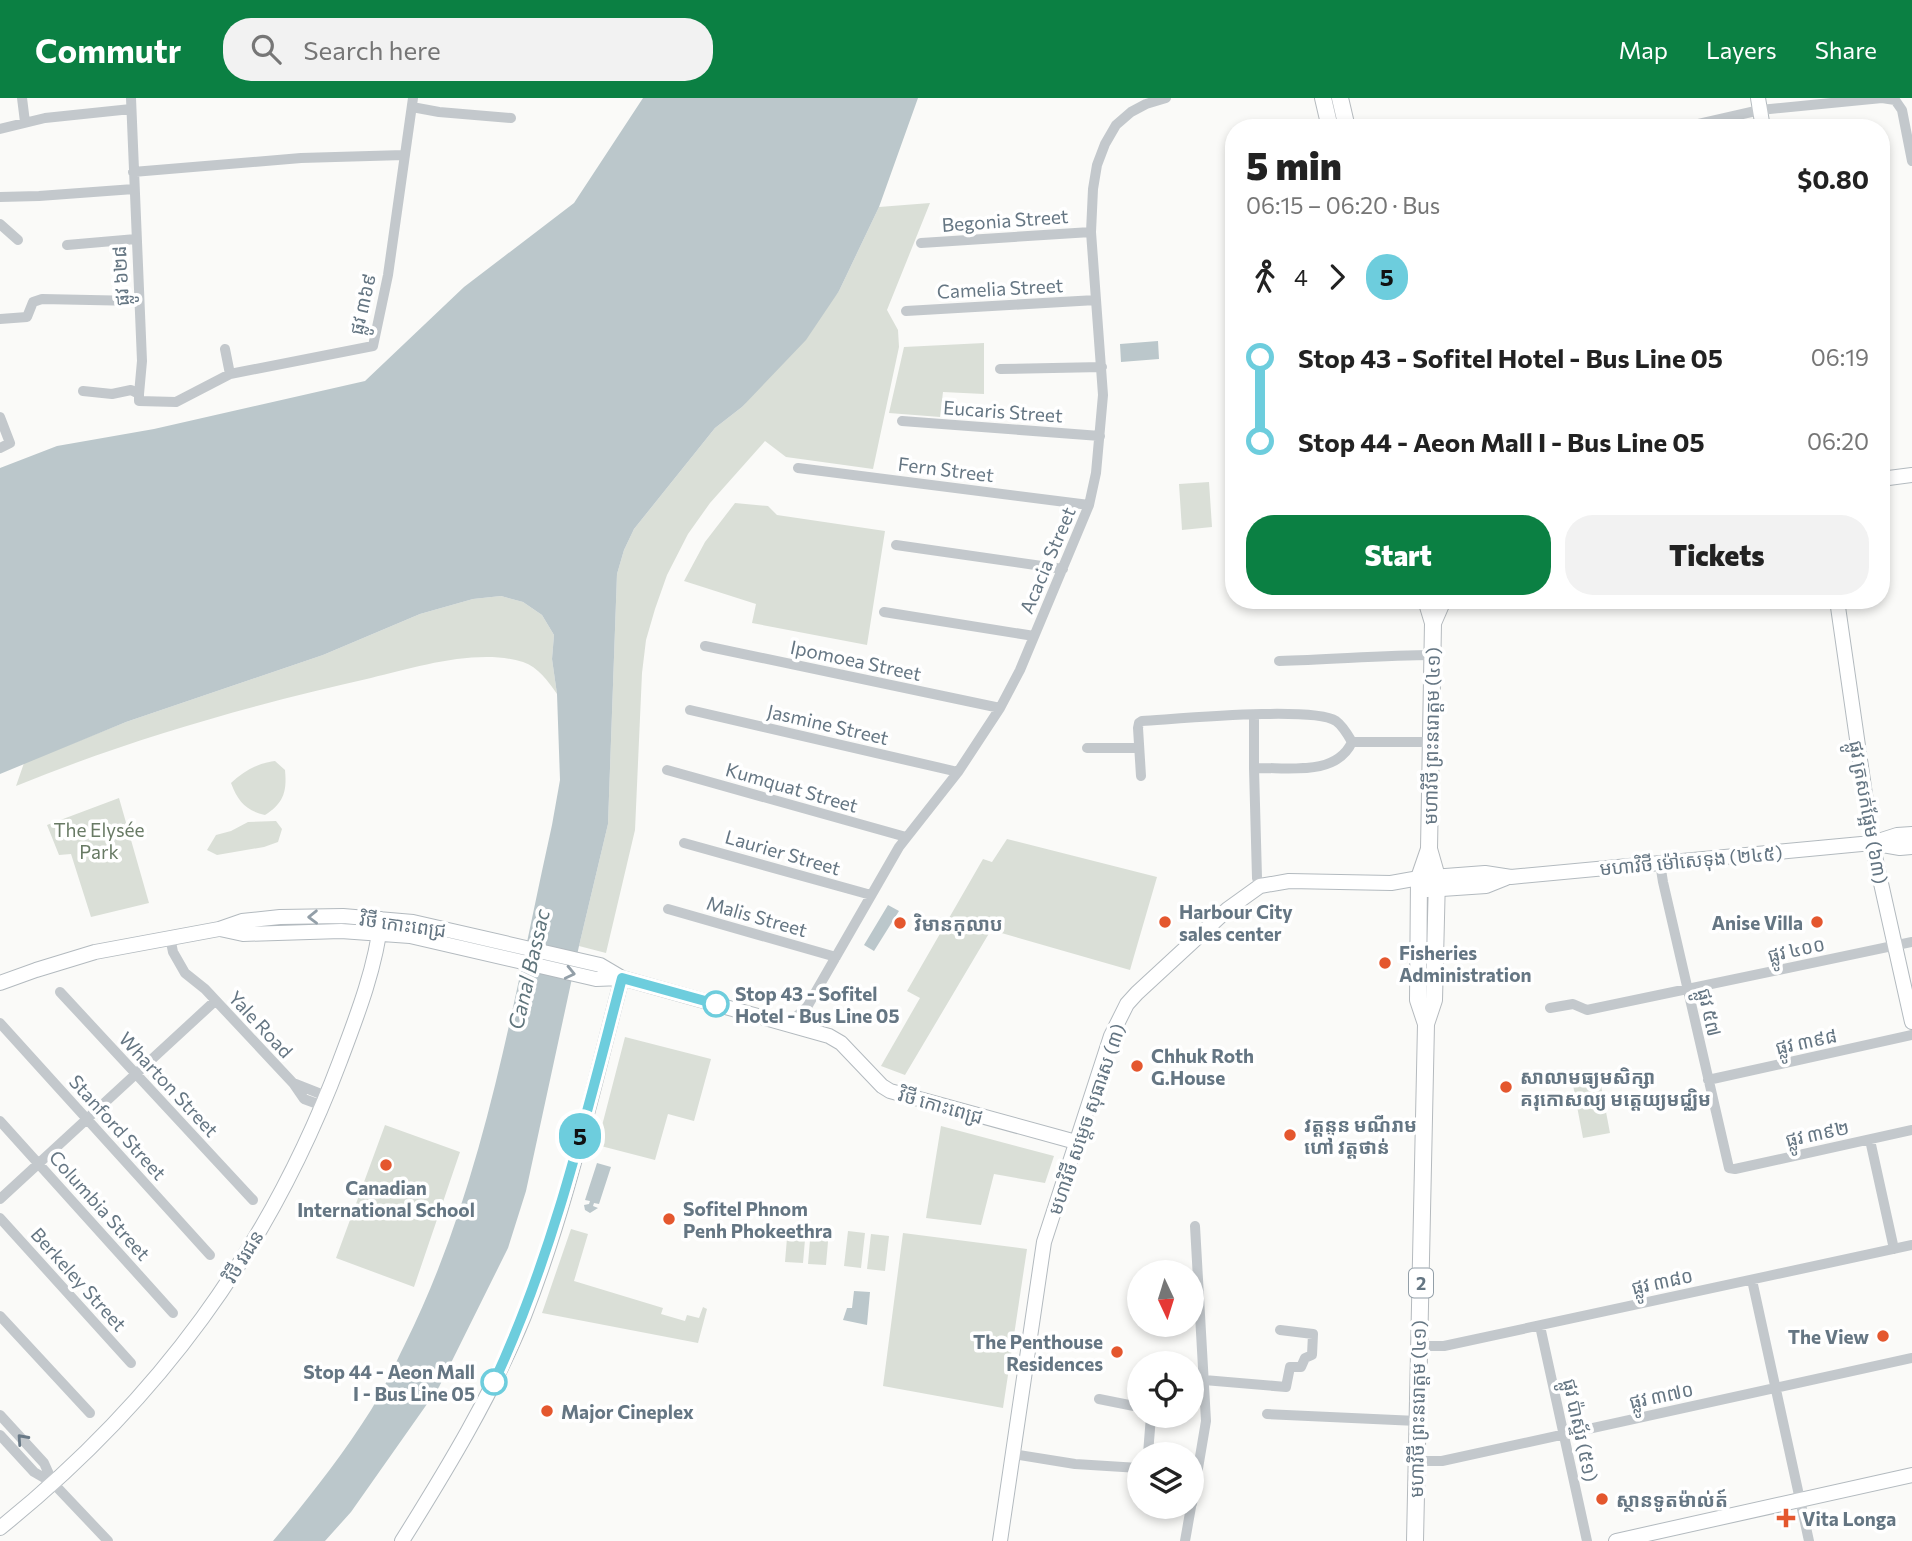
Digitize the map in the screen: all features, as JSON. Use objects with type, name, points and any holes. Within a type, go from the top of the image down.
[{"type":"main road","points":[[1323,98],[1327,119]]},
{"type":"main road","points":[[1340,98],[1345,119]]},
{"type":"main road","points":[[1890,478],[1912,475]]},
{"type":"main road","name":"មហាវិថី ព្រះនរោត្តម (៤១)","points":[[1415,1541],[1426,1024],[1434,1000],[1437,883],[1429,849],[1433,623],[1429,609]]},
{"type":"main road","name":"មហាវិថី ព្រះនរោត្តម (៤១)","points":[[1433,623],[1439,609]]},
{"type":"main road","name":"ផ្លូវ ត្រសក់ផ្អែម (៦៣)","points":[[1838,609],[1872,843],[1912,1022]]},
{"type":"main road","name":"មហាវិថី ម៉ៅសេទុង (២៤៥)","points":[[1419,884],[1486,886],[1511,877],[1872,843],[1897,835],[1912,834]]},
{"type":"main road","name":"មហាវិថី ម៉ៅសេទុង (២៤៥)","points":[[1872,843],[1900,848],[1912,846]]},
{"type":"main road","name":"មហាវិថី ព្រះនរោត្តម (៤១)","points":[[1426,1024],[1418,1000],[1419,884],[1429,849]]},
{"type":"main road","name":"មហាវិថី សម្តេច សុធារស (៣)","points":[[1000,1541],[1044,1242],[1111,1036],[1127,1004],[1227,909],[1260,886],[1289,881],[1419,884]]},
{"type":"main road","name":"វិថី កោះពេជ្រ","points":[[0,983],[72,958],[219,929],[243,934],[381,926],[411,936],[498,949],[598,972],[801,1028],[841,1043],[890,1091],[1076,1142]]},
{"type":"main road","name":"វិថី វរជន","points":[[0,1528],[53,1483],[134,1404],[211,1308],[287,1183],[325,1101],[348,1041],[381,926]]},
{"type":"main road","points":[[402,1541],[489,1392],[524,1315],[568,1182],[622,978]]},
{"type":"main road","points":[[1616,1541],[1912,1475]]},
{"type":"street","points":[[22,98],[26,122]]},
{"type":"street","name":"Acacia Street","points":[[801,1028],[809,1020],[807,1007],[906,837],[958,772],[1000,708],[1034,636],[1089,505],[1096,473],[1103,395],[1091,232],[1093,188],[1105,144],[1116,125],[1131,111],[1166,98]]},
{"type":"street","points":[[1723,119],[1759,104],[1882,98],[1895,100],[1902,110],[1912,161]]},
{"type":"street","points":[[412,102],[511,118]]},
{"type":"street","name":"ផ្លូវ ៣៦៩","points":[[139,394],[139,401],[176,402],[230,374],[373,346],[388,275],[412,102]]},
{"type":"street","points":[[0,129],[131,103]]},
{"type":"street","name":"ផ្លូវ ៦២៨","points":[[131,103],[142,361],[139,394]]},
{"type":"street","points":[[133,172],[301,159],[404,155]]},
{"type":"street","points":[[0,197],[134,189]]},
{"type":"street","points":[[0,224],[18,240]]},
{"type":"street","name":"Begonia Street","points":[[921,243],[1091,232]]},
{"type":"street","points":[[67,245],[135,239]]},
{"type":"street","points":[[0,319],[27,317],[33,302],[42,299],[138,301]]},
{"type":"street","name":"Camelia Street","points":[[906,311],[1096,300]]},
{"type":"street","points":[[225,349],[230,374]]},
{"type":"street","points":[[1000,369],[1102,367]]},
{"type":"street","points":[[83,391],[112,394],[131,390],[139,394]]},
{"type":"street","points":[[0,417],[10,443],[0,448]]},
{"type":"street","name":"Eucaris Street","points":[[902,421],[1100,436]]},
{"type":"street","name":"Fern Street","points":[[798,468],[1089,505]]},
{"type":"street","points":[[897,545],[1063,569]]},
{"type":"street","points":[[884,612],[1034,636]]},
{"type":"street","name":"Ipomoea Street","points":[[705,646],[1000,708]]},
{"type":"street","points":[[1279,662],[1433,655]]},
{"type":"street","name":"Jasmine Street","points":[[690,710],[958,772]]},
{"type":"street","points":[[1141,776],[1138,728],[1142,721],[1255,715],[1324,716],[1336,721],[1352,742]]},
{"type":"street","points":[[1255,715],[1257,878],[1260,886]]},
{"type":"street","points":[[1352,742],[1431,742]]},
{"type":"street","points":[[1254,768],[1322,767],[1346,755],[1352,742]]},
{"type":"street","points":[[1087,748],[1139,748]]},
{"type":"street","name":"Kumquat Street","points":[[667,770],[906,837]]},
{"type":"street","name":"Laurier Street","points":[[684,843],[871,895]]},
{"type":"street","name":"ផ្លូវ ៥៧","points":[[1660,863],[1729,1168]]},
{"type":"street","name":"Malis Street","points":[[668,909],[836,957]]},
{"type":"street","name":"Yale Road","points":[[170,937],[173,952],[185,973],[205,989],[293,1083],[304,1099],[325,1101]]},
{"type":"street","name":"ផ្លូវ ៤០០","points":[[1550,1008],[1573,1004],[1587,1010],[1912,942]]},
{"type":"street","name":"Wharton Street","points":[[60,992],[253,1200]]},
{"type":"street","points":[[0,1199],[215,1001]]},
{"type":"street","name":"Stanford Street","points":[[0,1023],[210,1255]]},
{"type":"street","name":"ផ្លូវ ៣៩៨","points":[[1708,1080],[1912,1035]]},
{"type":"street","name":"Columbia Street","points":[[0,1121],[173,1312]]},
{"type":"street","name":"ផ្លូវ ៣៩២","points":[[1729,1168],[1735,1169],[1912,1130]]},
{"type":"street","points":[[1870,1140],[1894,1249]]},
{"type":"street","name":"Berkeley Street","points":[[0,1218],[131,1363]]},
{"type":"street","points":[[1195,1226],[1201,1351]]},
{"type":"street","name":"ផ្លូវ ៣៨០","points":[[1419,1346],[1444,1346],[1912,1245]]},
{"type":"street","points":[[1752,1280],[1809,1541]]},
{"type":"street","points":[[0,1316],[90,1413]]},
{"type":"street","name":"ផ្លូវ ប៉ាស្ទ័រ (៥១)","points":[[1540,1326],[1587,1541]]},
{"type":"street","points":[[1204,1380],[1286,1387],[1290,1366],[1301,1367],[1305,1358],[1312,1355],[1313,1334],[1280,1330]]},
{"type":"street","name":"ផ្លូវ ៣៧០","points":[[1416,1461],[1442,1461],[1912,1358]]},
{"type":"street","points":[[1202,1442],[1206,1421],[1204,1394]]},
{"type":"street","points":[[1099,1399],[1127,1405]]},
{"type":"street","points":[[0,1415],[44,1463],[53,1483]]},
{"type":"street","points":[[1267,1415],[1417,1421]]},
{"type":"street","points":[[0,1435],[34,1472],[53,1483],[108,1541]]},
{"type":"street","points":[[1013,1454],[1075,1464],[1127,1467]]},
{"type":"street","points":[[1185,1541],[1189,1519]]},
{"type":"green space","points":[[930,203],[887,310],[898,330],[899,347],[873,469],[786,457],[765,441],[710,503],[688,534],[667,575],[646,640],[635,830],[606,953],[579,946],[608,824],[617,574],[624,550],[634,529],[715,428],[742,407],[839,291],[879,207]]},
{"type":"green space","points":[[984,343],[984,394],[943,392],[940,417],[889,413],[904,347]]},
{"type":"green space","points":[[1209,482],[1212,527],[1182,530],[1179,484]]},
{"type":"green space","points":[[735,503],[768,506],[777,515],[885,531],[867,645],[752,623],[756,604],[684,581],[705,542]]},
{"type":"green space","points":[[501,596],[523,602],[542,615],[554,635],[552,659],[557,694],[538,671],[523,662],[487,657],[447,661],[281,700],[192,725],[103,753],[16,786],[24,763],[126,722],[323,655],[420,614],[473,599]]},
{"type":"green space","points":[[275,761],[285,770],[285,790],[276,806],[265,815],[244,805],[231,783],[251,768]]},
{"type":"green space","name":"The Elysée Park","points":[[119,798],[149,903],[91,917],[71,854],[59,855],[47,825]]},
{"type":"green space","points":[[276,821],[282,829],[278,842],[217,855],[207,850],[216,835],[248,822]]},
{"type":"green space","points":[[1007,839],[1157,877],[1130,970],[991,930],[905,1075],[881,1066],[920,998],[907,991],[983,859],[992,862]]},
{"type":"green space","points":[[625,1037],[711,1059],[694,1121],[668,1114],[655,1160],[597,1145]]},
{"type":"green space","points":[[1600,1080],[1610,1133],[1583,1138],[1573,1085]]},
{"type":"green space","points":[[385,1125],[460,1152],[414,1287],[336,1258]]},
{"type":"green space","points":[[941,1126],[1054,1156],[1045,1183],[994,1174],[981,1225],[926,1218]]},
{"type":"green space","points":[[788,1226],[806,1228],[803,1263],[785,1262]]},
{"type":"green space","points":[[811,1228],[829,1230],[826,1265],[808,1264]]},
{"type":"green space","points":[[571,1229],[588,1234],[574,1281],[663,1308],[661,1314],[685,1321],[687,1315],[699,1318],[703,1307],[707,1309],[698,1343],[542,1313]]},
{"type":"green space","points":[[848,1231],[865,1233],[861,1268],[844,1266]]},
{"type":"green space","points":[[903,1233],[1027,1249],[1003,1408],[883,1386]]},
{"type":"green space","points":[[871,1234],[889,1236],[885,1271],[867,1269]]},
{"type":"water","name":"Canal Bassac","points":[[643,98],[918,98],[879,207],[839,291],[806,340],[742,407],[715,428],[634,529],[624,550],[617,574],[608,824],[526,1191],[508,1248],[439,1387],[351,1512],[325,1541],[273,1541],[336,1461],[380,1394],[433,1283],[456,1220],[494,1090],[560,780],[557,694],[552,659],[554,635],[542,615],[523,602],[501,596],[473,599],[420,614],[323,655],[126,722],[0,774],[0,468],[57,446],[154,429],[365,381],[464,287],[574,203]]},
{"type":"water","points":[[1158,341],[1159,359],[1121,362],[1120,344]]},
{"type":"water","points":[[888,905],[899,911],[874,951],[864,945]]},
{"type":"water","points":[[597,1163],[611,1167],[599,1204],[594,1203],[593,1206],[598,1208],[590,1213],[585,1210],[584,1205],[590,1201],[585,1200]]},
{"type":"water","points":[[854,1291],[870,1292],[867,1325],[843,1320],[847,1308],[852,1308]]},
{"type":"bus line","name":"5","points":[[494,1382],[524,1315],[544,1260],[568,1182],[622,978],[716,1004]]},
{"type":"place","name":"Harbour City sales center","points":[[1165,922]]},
{"type":"place","name":"Anise Villa","points":[[1817,922]]},
{"type":"place","name":"វិមានកុលាប","points":[[900,923]]},
{"type":"place","name":"Fisheries Administration","points":[[1385,963]]},
{"type":"place","name":"Stop 43 - Sofitel Hotel - Bus Line 05","points":[[716,1004]]},
{"type":"place","name":"Chhuk Roth G.House","points":[[1137,1066]]},
{"type":"place","name":"សាលាមធ្យមសិក្សា គរុកោសល្យ មត្តេយ្យមជ្ឈិម","points":[[1506,1087]]},
{"type":"place","name":"វត្តនួន មណីរាម ហៅ វត្តថាន់","points":[[1290,1135]]},
{"type":"place","name":"Canadian International School","points":[[386,1165]]},
{"type":"place","name":"Sofitel Phnom Penh Phokeethra","points":[[669,1219]]},
{"type":"place","name":"The View","points":[[1883,1336]]},
{"type":"place","name":"The Penthouse Residences","points":[[1117,1352]]},
{"type":"place","name":"Stop 44 - Aeon Mall I - Bus Line 05","points":[[494,1382]]},
{"type":"place","name":"Major Cineplex","points":[[547,1411]]},
{"type":"place","name":"ស្ថានទូតម៉ាល់ត៍","points":[[1602,1499]]},
{"type":"place","name":"Vita Longa","points":[[1786,1518]]}]
